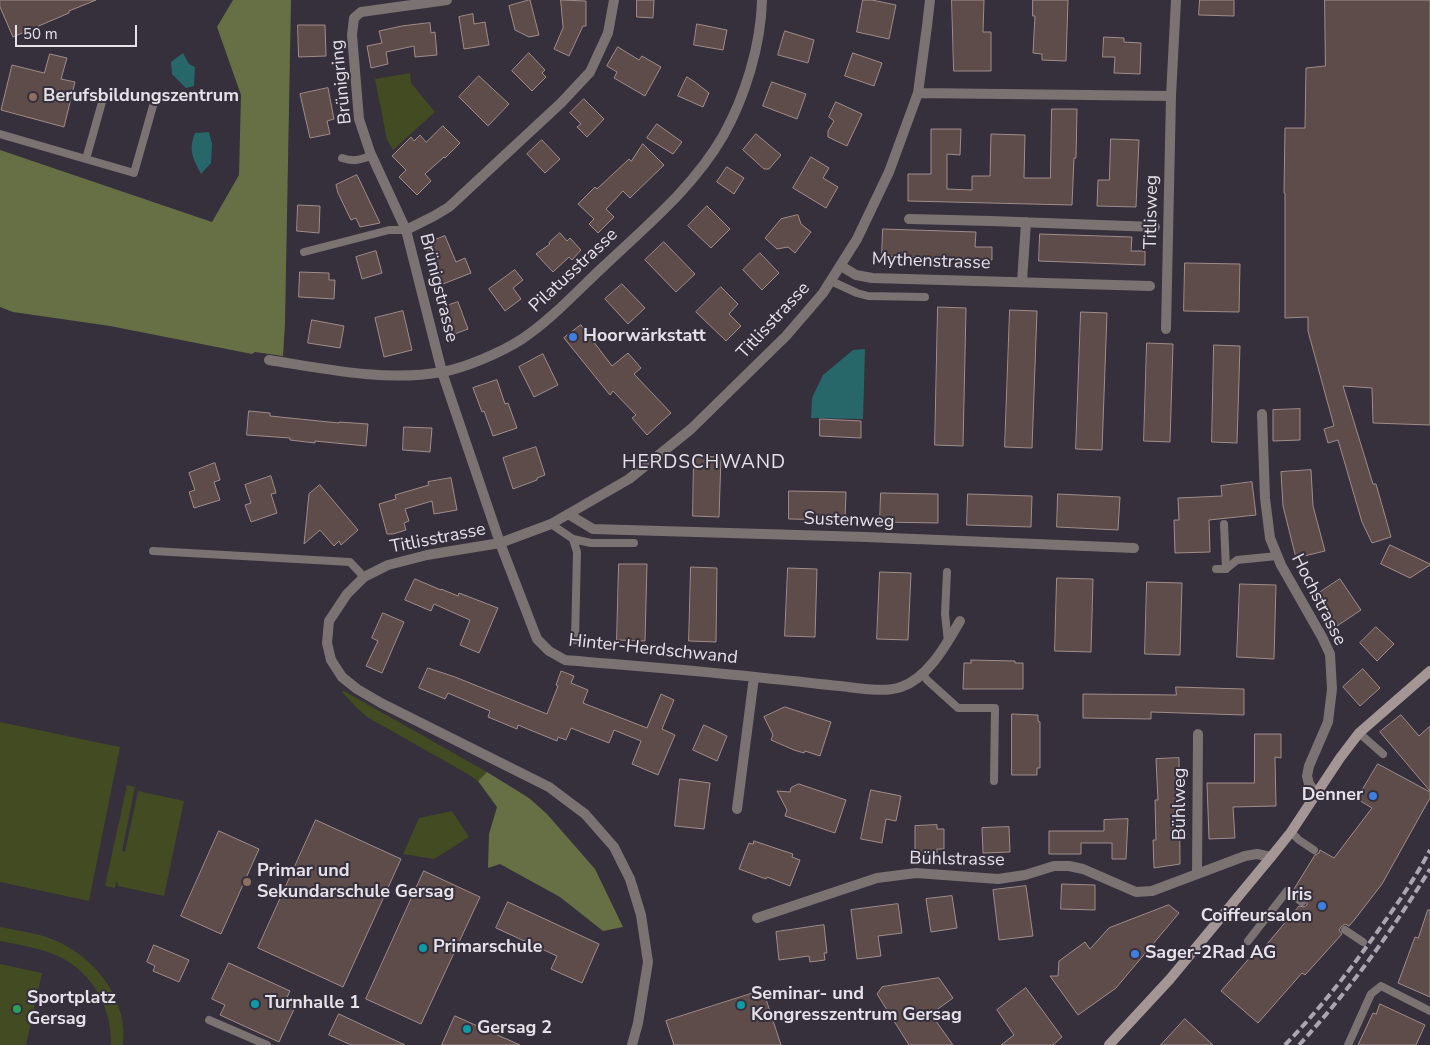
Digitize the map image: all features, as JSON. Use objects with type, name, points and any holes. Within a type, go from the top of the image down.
[{"type":"street","name":"Brünigring","points":[[406,230],[371,156],[359,119],[352,35],[354,18],[361,12],[447,0]]},
{"type":"street","name":"Brünigstrasse","points":[[500,543],[442,372],[406,230],[434,216],[448,206],[556,109],[590,72],[608,32],[614,0]]},
{"type":"street","name":"Pilatusstrasse","points":[[270,360],[370,375],[393,376],[442,372],[479,361],[520,341],[537,328],[651,221],[692,180],[708,160],[723,136],[741,98],[760,32],[762,0]]},
{"type":"street","name":"Titlisstrasse","points":[[632,1045],[638,1023],[648,962],[641,914],[630,879],[614,847],[585,814],[549,787],[381,703],[357,689],[342,677],[331,660],[327,643],[329,621],[347,594],[364,577],[388,564],[427,555],[500,543],[550,524],[629,479],[691,429],[786,336],[832,281],[860,234],[890,172],[918,93],[930,0]]},
{"type":"street","points":[[918,93],[1171,96],[1176,0]]},
{"type":"street","name":"Titlisweg","points":[[1166,329],[1171,96]]},
{"type":"street","points":[[909,219],[1155,227]]},
{"type":"street","points":[[1022,282],[1026,222]]},
{"type":"street","name":"Mythenstrasse","points":[[841,266],[856,275],[872,278],[1150,286]]},
{"type":"street","name":"Hochstrasse","points":[[1262,414],[1265,498],[1270,538],[1281,565],[1330,654],[1332,690],[1328,722],[1309,766],[1307,776],[1309,784],[1317,794]]},
{"type":"street","name":"Sustenweg","points":[[568,514],[593,530],[866,537],[1134,548]]},
{"type":"street","name":"Hinter-Herdschwand","points":[[500,543],[537,639],[549,651],[565,660],[862,689],[890,690],[900,688],[914,681],[934,661],[960,621]]},
{"type":"street","points":[[1110,1045],[1170,979],[1291,832],[1340,758],[1359,733],[1430,671]]},
{"type":"street","name":"Hinter-Herdschwand","points":[[737,809],[754,677]]},
{"type":"street","name":"Bühlweg","points":[[1197,874],[1198,734]]},
{"type":"street","name":"Bühlstrasse","points":[[757,918],[877,878],[916,873],[998,879],[1026,875],[1054,866],[1069,866],[1083,869],[1136,892],[1152,891],[1245,856],[1257,854],[1271,857]]},
{"type":"lane","points":[[86,159],[104,96]]},
{"type":"lane","points":[[0,134],[134,173],[153,106]]},
{"type":"lane","points":[[342,158],[357,161],[371,156]]},
{"type":"lane","points":[[304,252],[389,230],[406,230]]},
{"type":"lane","points":[[832,281],[868,296],[924,297]]},
{"type":"lane","points":[[550,524],[573,540],[591,543],[634,543]]},
{"type":"lane","points":[[1224,524],[1226,569]]},
{"type":"lane","points":[[573,540],[577,552],[575,640]]},
{"type":"lane","points":[[153,551],[350,562],[364,577]]},
{"type":"lane","points":[[1216,569],[1226,569],[1237,560],[1277,556]]},
{"type":"lane","points":[[946,572],[945,614],[948,642]]},
{"type":"lane","points":[[922,673],[927,680],[958,708],[995,708],[994,781]]},
{"type":"lane","points":[[1359,733],[1383,754]]},
{"type":"lane","points":[[1291,832],[1314,850]]},
{"type":"lane","points":[[1248,942],[1287,892],[1302,902]]},
{"type":"lane","points":[[1346,930],[1363,942]]},
{"type":"lane","points":[[1348,1045],[1371,994],[1381,986],[1430,1011]]},
{"type":"lane","points":[[209,1020],[253,1042],[267,1045]]},
{"type":"shaded area","points":[[233,0],[291,0],[283,356],[255,352],[252,354],[110,326],[13,312],[0,307],[0,150],[212,222],[239,175],[241,95],[217,27]]},
{"type":"shaded area","points":[[183,53],[189,64],[195,67],[194,86],[186,88],[172,74],[171,62]]},
{"type":"shaded area","points":[[410,73],[411,83],[435,112],[393,150],[387,140],[375,79]]},
{"type":"shaded area","points":[[209,132],[212,144],[211,163],[201,174],[194,159],[192,150],[193,139],[195,133]]},
{"type":"shaded area","points":[[865,349],[863,419],[811,418],[812,398],[823,375],[853,350]]},
{"type":"shaded area","points":[[344,691],[487,772],[478,781],[367,717],[342,692]]},
{"type":"shaded area","points":[[0,722],[120,747],[89,901],[0,882]]},
{"type":"shaded area","points":[[487,772],[529,798],[547,814],[595,869],[623,927],[603,931],[560,897],[500,864],[488,868],[489,834],[497,807],[478,781]]},
{"type":"shaded area","points":[[127,785],[135,787],[122,851],[125,852],[138,791],[184,801],[164,896],[118,886],[116,882],[115,888],[105,886]]},
{"type":"shaded area","points":[[452,811],[469,837],[434,859],[403,854],[419,818]]},
{"type":"shaded area","points":[[0,927],[46,937],[77,953],[91,964],[113,993],[120,1009],[123,1045],[111,1045],[108,1018],[104,1006],[91,982],[82,972],[72,964],[53,954],[0,941]]},
{"type":"shaded area","name":"Sportplatz Gersag","points":[[0,964],[42,973],[26,1045],[0,1045]]},
{"type":"building","points":[[0,0],[96,0],[13,37],[0,7]]},
{"type":"building","points":[[530,0],[539,35],[529,37],[515,30],[509,6]]},
{"type":"building","points":[[561,0],[586,1],[586,26],[583,26],[569,56],[554,49],[563,28]]},
{"type":"building","points":[[637,0],[654,0],[653,18],[637,17]]},
{"type":"building","points":[[863,0],[896,5],[889,39],[857,32]]},
{"type":"building","points":[[952,0],[984,0],[983,32],[991,32],[991,71],[954,71]]},
{"type":"building","points":[[1033,0],[1068,0],[1066,61],[1042,60],[1042,54],[1033,53],[1035,16],[1033,16]]},
{"type":"building","points":[[1200,0],[1234,0],[1234,16],[1199,15]]},
{"type":"building","points":[[1325,0],[1430,0],[1430,425],[1373,423],[1372,388],[1343,386],[1373,484],[1376,484],[1391,537],[1372,543],[1362,522],[1338,440],[1328,443],[1324,429],[1334,426],[1308,331],[1308,317],[1285,318],[1285,128],[1305,128],[1306,68],[1325,66]]},
{"type":"building","points":[[473,14],[474,24],[485,22],[489,45],[464,49],[459,17]]},
{"type":"building","points":[[430,23],[431,33],[435,32],[437,55],[415,57],[414,46],[386,52],[388,64],[371,68],[367,46],[382,43],[379,31]]},
{"type":"building","points":[[697,24],[727,30],[723,50],[694,45]]},
{"type":"building","points":[[298,25],[325,25],[326,56],[299,57]]},
{"type":"building","points":[[785,31],[814,40],[808,63],[778,55]]},
{"type":"building","points":[[1104,37],[1124,38],[1124,42],[1141,43],[1140,74],[1114,73],[1115,57],[1103,57]]},
{"type":"building","points":[[618,47],[639,60],[642,56],[661,67],[645,96],[614,78],[617,72],[607,66]]},
{"type":"building","points":[[529,53],[545,70],[542,73],[546,77],[532,91],[512,71]]},
{"type":"building","points":[[853,53],[882,63],[874,86],[845,76]]},
{"type":"building","points":[[50,54],[67,58],[61,79],[75,82],[64,127],[1,110],[12,65],[44,73]]},
{"type":"building","points":[[479,76],[509,104],[488,126],[459,97]]},
{"type":"building","points":[[687,77],[709,93],[703,107],[678,96]]},
{"type":"building","points":[[772,82],[806,94],[797,119],[763,106]]},
{"type":"building","points":[[328,88],[334,119],[327,121],[330,134],[310,138],[300,94]]},
{"type":"building","points":[[584,99],[604,119],[587,137],[577,127],[581,124],[570,113]]},
{"type":"building","points":[[836,102],[862,114],[847,146],[828,137],[828,131],[834,121],[829,117]]},
{"type":"building","points":[[1052,109],[1077,109],[1076,158],[1074,158],[1072,205],[908,201],[908,174],[931,174],[931,129],[961,129],[960,155],[947,154],[947,189],[972,190],[972,176],[990,176],[991,134],[1025,135],[1024,178],[1050,178]]},
{"type":"building","points":[[657,124],[682,142],[673,154],[647,138]]},
{"type":"building","points":[[443,126],[460,143],[425,174],[431,181],[417,195],[399,177],[406,170],[392,156],[411,137],[414,141],[420,135],[426,142]]},
{"type":"building","points":[[756,134],[781,155],[769,169],[764,169],[743,150]]},
{"type":"building","points":[[1111,139],[1139,140],[1136,207],[1097,206],[1098,180],[1109,180]]},
{"type":"building","points":[[542,140],[560,159],[545,173],[527,154]]},
{"type":"building","points":[[643,144],[664,165],[630,198],[623,191],[606,209],[614,217],[598,233],[589,224],[594,219],[578,204],[629,159],[631,161]]},
{"type":"building","points":[[811,157],[829,168],[823,178],[838,187],[826,208],[793,188]]},
{"type":"building","points":[[727,167],[744,178],[734,194],[717,182]]},
{"type":"building","points":[[357,175],[380,223],[360,227],[356,218],[351,220],[338,193],[336,185]]},
{"type":"building","points":[[298,205],[320,206],[319,233],[297,231]]},
{"type":"building","points":[[707,206],[730,229],[711,248],[688,226]]},
{"type":"building","points":[[798,215],[801,224],[811,232],[795,253],[788,247],[777,249],[765,238],[781,219]]},
{"type":"building","points":[[883,229],[976,232],[975,247],[992,247],[992,260],[882,256]]},
{"type":"building","points":[[560,233],[567,241],[570,238],[581,250],[572,260],[569,257],[553,272],[536,254],[550,244]]},
{"type":"building","points":[[1040,234],[1132,237],[1131,251],[1145,251],[1145,265],[1039,261]]},
{"type":"building","points":[[445,236],[456,262],[465,258],[471,273],[443,284],[425,244]]},
{"type":"building","points":[[664,242],[695,274],[676,292],[645,260]]},
{"type":"building","points":[[376,251],[382,273],[362,279],[356,257]]},
{"type":"building","points":[[760,253],[779,273],[762,290],[743,270]]},
{"type":"building","points":[[1185,263],[1240,264],[1239,312],[1184,311]]},
{"type":"building","points":[[515,270],[523,280],[513,288],[521,299],[505,311],[489,289]]},
{"type":"building","points":[[300,272],[329,273],[329,280],[335,280],[334,299],[299,297]]},
{"type":"building","points":[[622,284],[645,308],[628,324],[605,299]]},
{"type":"building","points":[[721,287],[738,304],[729,314],[741,326],[726,341],[696,312]]},
{"type":"building","points":[[458,302],[468,329],[449,336],[440,308]]},
{"type":"building","points":[[938,307],[966,308],[963,446],[935,445]]},
{"type":"building","points":[[1010,310],[1037,311],[1032,448],[1005,447]]},
{"type":"building","points":[[403,311],[412,350],[384,357],[375,318]]},
{"type":"building","points":[[1081,312],[1107,313],[1102,450],[1076,449]]},
{"type":"building","points":[[312,320],[344,326],[340,348],[308,343]]},
{"type":"building","points":[[581,325],[612,366],[628,353],[641,368],[634,374],[671,413],[647,435],[632,418],[636,415],[613,391],[610,395],[564,338]]},
{"type":"building","points":[[1147,343],[1173,344],[1170,442],[1144,441]]},
{"type":"building","points":[[1214,345],[1240,346],[1237,443],[1212,442]]},
{"type":"building","points":[[543,354],[558,385],[534,397],[519,367]]},
{"type":"building","points":[[497,380],[505,404],[508,403],[517,428],[493,436],[473,388]]},
{"type":"building","points":[[1300,409],[1300,440],[1273,441],[1273,410]]},
{"type":"building","points":[[249,411],[270,413],[270,416],[368,424],[366,446],[315,441],[315,443],[290,440],[290,438],[247,435]]},
{"type":"building","points":[[820,419],[861,421],[861,438],[820,436]]},
{"type":"building","points":[[404,427],[432,428],[430,452],[403,450]]},
{"type":"building","points":[[536,447],[545,475],[513,489],[503,458]]},
{"type":"building","points":[[694,456],[721,457],[719,517],[693,516]]},
{"type":"building","points":[[215,463],[220,480],[214,482],[220,500],[194,508],[189,492],[195,490],[189,473]]},
{"type":"building","points":[[1311,470],[1313,506],[1325,551],[1296,558],[1283,506],[1281,472]]},
{"type":"building","points":[[271,476],[276,493],[271,494],[277,513],[251,522],[245,505],[251,503],[245,485]]},
{"type":"building","points":[[451,478],[457,510],[434,514],[432,501],[405,509],[409,521],[404,523],[406,530],[387,534],[379,504],[396,499],[395,495],[429,485],[428,482]]},
{"type":"building","points":[[1252,482],[1256,515],[1209,520],[1210,552],[1175,553],[1174,520],[1179,520],[1178,498],[1222,496],[1221,486]]},
{"type":"building","points":[[320,485],[358,530],[341,545],[339,541],[334,546],[320,530],[304,544],[309,494]]},
{"type":"building","points":[[789,491],[846,492],[845,520],[789,519]]},
{"type":"building","points":[[881,493],[938,494],[938,523],[880,522]]},
{"type":"building","points":[[968,494],[1032,496],[1031,527],[967,525]]},
{"type":"building","points":[[1058,494],[1120,497],[1118,530],[1057,527]]},
{"type":"building","points":[[1390,545],[1430,565],[1410,578],[1381,564]]},
{"type":"building","points":[[619,564],[647,564],[645,641],[617,640]]},
{"type":"building","points":[[691,567],[717,568],[716,642],[689,641]]},
{"type":"building","points":[[788,568],[817,569],[815,637],[785,636]]},
{"type":"building","points":[[880,572],[911,573],[908,640],[877,639]]},
{"type":"building","points":[[1057,578],[1093,579],[1091,652],[1055,651]]},
{"type":"building","points":[[415,579],[458,596],[459,593],[498,608],[479,653],[460,645],[470,620],[434,604],[431,611],[405,600]]},
{"type":"building","points":[[1340,579],[1361,610],[1337,626],[1316,595]]},
{"type":"building","points":[[1147,582],[1182,583],[1180,655],[1145,654]]},
{"type":"building","points":[[1240,584],[1276,585],[1274,659],[1237,657]]},
{"type":"building","points":[[383,613],[404,622],[382,673],[366,666],[378,641],[372,638]]},
{"type":"building","points":[[1376,627],[1394,644],[1377,661],[1360,643]]},
{"type":"building","points":[[971,660],[1015,661],[1015,663],[1023,663],[1023,689],[963,689],[964,663],[971,663]]},
{"type":"building","points":[[428,668],[547,714],[558,686],[556,685],[561,671],[574,676],[571,683],[588,690],[583,703],[647,728],[661,694],[674,700],[662,729],[675,735],[658,775],[632,764],[641,741],[614,730],[609,743],[571,728],[566,740],[558,737],[557,741],[518,725],[517,729],[488,717],[490,711],[448,693],[445,699],[419,688]]},
{"type":"building","points":[[1363,669],[1380,688],[1360,706],[1343,687]]},
{"type":"building","points":[[1176,687],[1244,689],[1244,715],[1151,712],[1151,719],[1083,718],[1083,694],[1176,695]]},
{"type":"building","points":[[785,707],[831,722],[820,756],[794,750],[771,740],[773,735],[764,717]]},
{"type":"building","points":[[1012,714],[1038,715],[1038,721],[1040,722],[1040,768],[1037,768],[1037,775],[1012,775]]},
{"type":"building","points":[[1401,715],[1419,736],[1430,726],[1430,791],[1380,732]]},
{"type":"building","points":[[704,725],[727,736],[717,761],[693,750]]},
{"type":"building","points":[[1255,734],[1281,734],[1281,758],[1275,757],[1276,806],[1233,807],[1235,838],[1209,839],[1207,783],[1254,783]]},
{"type":"building","points":[[1179,758],[1180,864],[1154,868],[1153,840],[1156,840],[1155,800],[1158,800],[1156,759]]},
{"type":"building","points":[[1378,764],[1430,792],[1430,798],[1382,884],[1349,926],[1345,924],[1341,927],[1339,930],[1342,934],[1305,975],[1302,973],[1258,1023],[1221,991],[1259,947],[1262,950],[1299,906],[1304,907],[1307,905],[1306,898],[1294,889],[1315,855],[1320,850],[1334,858],[1372,808],[1357,799]]},
{"type":"building","points":[[680,779],[710,783],[704,829],[675,826]]},
{"type":"building","points":[[799,784],[846,800],[835,833],[785,816],[787,810],[777,791],[790,792],[791,788]]},
{"type":"building","points":[[871,790],[901,796],[896,821],[886,819],[882,843],[861,839]]},
{"type":"building","points":[[1128,819],[1126,859],[1112,859],[1112,843],[1081,843],[1081,854],[1049,854],[1049,831],[1104,831],[1104,820]]},
{"type":"building","points":[[316,820],[401,859],[343,987],[258,948]]},
{"type":"building","points":[[937,825],[937,829],[944,829],[944,849],[937,849],[937,853],[915,853],[915,826]]},
{"type":"building","points":[[1009,827],[1010,852],[983,853],[982,828]]},
{"type":"building","points":[[219,831],[259,849],[221,934],[181,916]]},
{"type":"building","points":[[754,841],[793,854],[792,857],[800,860],[790,886],[739,869],[749,843],[753,844]]},
{"type":"building","name":"Primarschule","points":[[424,871],[480,897],[421,1024],[366,999]]},
{"type":"building","points":[[1062,884],[1095,885],[1095,910],[1061,909]]},
{"type":"building","points":[[1026,886],[1033,936],[999,940],[993,890]]},
{"type":"building","points":[[952,896],[957,928],[931,932],[926,899]]},
{"type":"building","name":"Primarschule","points":[[508,902],[599,944],[582,983],[551,969],[557,956],[496,928]]},
{"type":"building","points":[[898,904],[902,933],[878,936],[881,956],[857,959],[851,910]]},
{"type":"building","points":[[1169,905],[1179,913],[1116,988],[1078,1015],[1050,976],[1058,976],[1059,961],[1085,942],[1090,949],[1109,928]]},
{"type":"building","points":[[1428,910],[1430,910],[1430,997],[1398,983],[1415,937],[1418,938]]},
{"type":"building","points":[[824,925],[827,953],[824,953],[825,960],[810,962],[809,956],[779,960],[776,932]]},
{"type":"building","points":[[154,945],[189,960],[179,982],[153,971],[155,966],[147,962]]},
{"type":"building","name":"Turnhalle 1","points":[[229,963],[290,991],[285,1002],[295,1007],[279,1042],[220,1015],[225,1005],[212,999]]},
{"type":"building","points":[[939,978],[953,998],[931,1014],[953,1045],[909,1045],[877,994],[882,987]]},
{"type":"building","points":[[1026,988],[1062,1037],[1053,1045],[1001,1045],[1014,1035],[997,1010]]},
{"type":"building","name":"Seminar- und Kongresszentrum Gersag","points":[[763,990],[781,1045],[674,1045],[666,1021]]},
{"type":"building","points":[[1380,1004],[1425,1025],[1416,1045],[1358,1045],[1373,1013],[1376,1014]]},
{"type":"building","points":[[339,1014],[405,1045],[351,1045],[329,1035]]},
{"type":"building","name":"Gersag 2","points":[[455,1016],[520,1045],[442,1045]]},
{"type":"building","points":[[1185,1019],[1213,1045],[1161,1045]]},
{"type":"railway","points":[[1285,1045],[1323,1003],[1358,959],[1387,919],[1430,850]]},
{"type":"railway","points":[[1299,1045],[1369,960],[1401,915],[1430,869]]},
{"type":"place","name":"Berufsbildungszentrum","points":[[33,97]]},
{"type":"place","name":"Hoorwärkstatt","points":[[573,337]]},
{"type":"place","name":"Denner","points":[[1373,796]]},
{"type":"place","name":"Primar und Sekundarschule Gersag","points":[[247,882]]},
{"type":"place","name":"Iris Coiffeursalon","points":[[1322,906]]},
{"type":"place","name":"Primarschule","points":[[423,948]]},
{"type":"place","name":"Sager-2Rad AG","points":[[1135,954]]},
{"type":"place","name":"Turnhalle 1","points":[[255,1004]]},
{"type":"place","name":"Seminar- und Kongresszentrum Gersag","points":[[741,1005]]},
{"type":"place","name":"Sportplatz Gersag","points":[[17,1009]]},
{"type":"place","name":"Gersag 2","points":[[467,1029]]},
{"type":"district","name":"HERDSCHWAND","points":[[704,463]]}]
